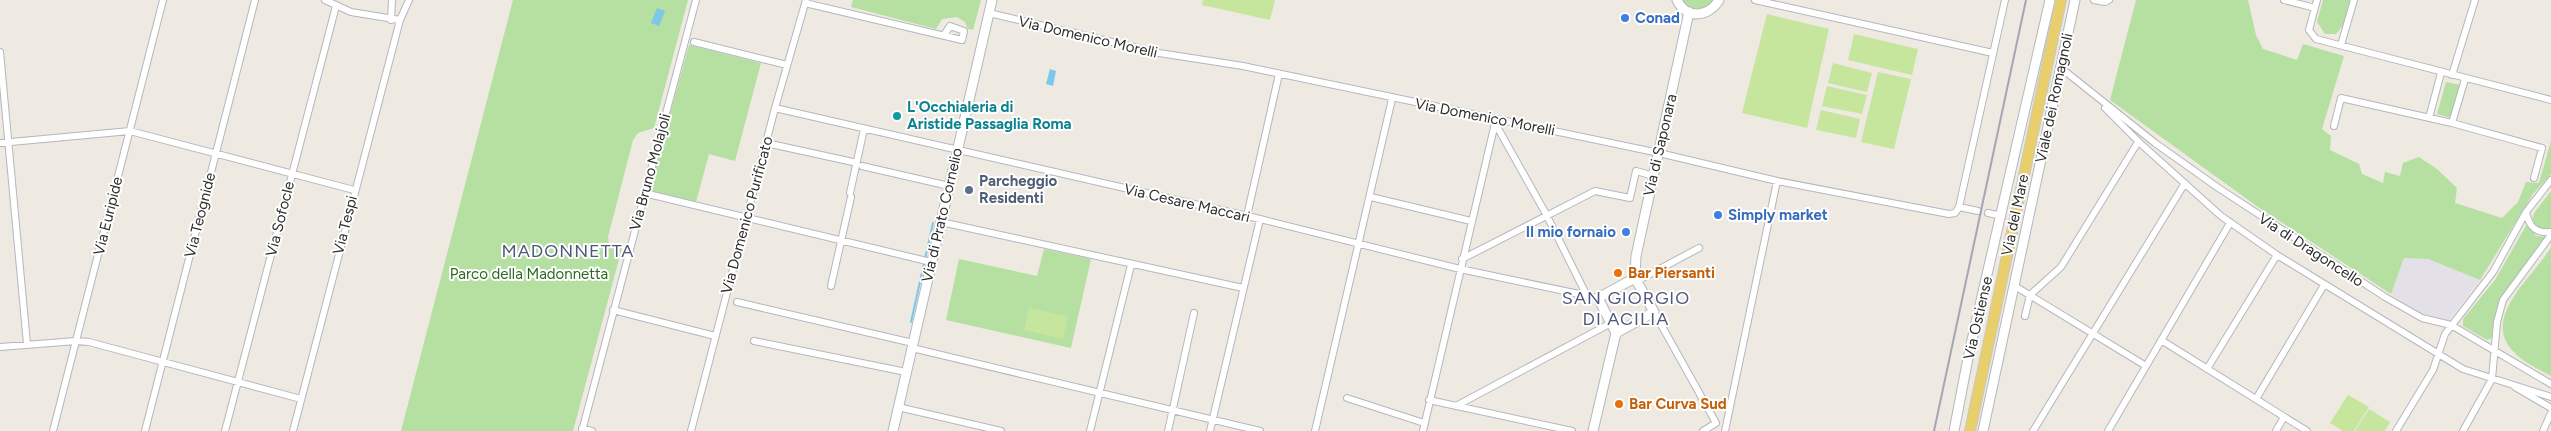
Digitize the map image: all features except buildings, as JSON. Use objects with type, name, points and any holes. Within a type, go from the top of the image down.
[{"type":"main road","name":"Via del Mare","points":[[1969,431],[2062,0]]},
{"type":"street","name":"Via Euripide","points":[[53,431],[163,0]]},
{"type":"street","name":"Via Teognide","points":[[145,431],[255,0]]},
{"type":"street","points":[[325,0],[351,12],[390,20],[400,20]]},
{"type":"street","points":[[390,20],[392,0]]},
{"type":"street","name":"Via Tespi","points":[[293,431],[354,190],[400,20],[409,0]]},
{"type":"street","name":"Via Bruno Molajoli","points":[[582,430],[696,0]]},
{"type":"street","name":"Via di Prato Cornelio","points":[[892,431],[992,0]]},
{"type":"street","points":[[1677,0],[1688,12],[1703,14],[1710,11],[1719,0]]},
{"type":"street","points":[[1755,0],[1993,53]]},
{"type":"street","points":[[1959,207],[2005,0]]},
{"type":"street","name":"Via Ostiense","points":[[1954,431],[2050,0]]},
{"type":"street","name":"Viale dei Romagnoli","points":[[1983,431],[2075,0]]},
{"type":"street","points":[[2094,0],[2103,2],[2109,0]]},
{"type":"street","points":[[2284,0],[2315,8]]},
{"type":"street","points":[[2317,0],[2309,30],[2316,39],[2441,73],[2551,100]]},
{"type":"street","points":[[2342,45],[2354,0]]},
{"type":"street","points":[[2452,75],[2475,0]]},
{"type":"street","points":[[806,2],[944,36]]},
{"type":"street","name":"Via Domenico Purificato","points":[[690,431],[775,108],[806,2]]},
{"type":"street","name":"Via Sofocle","points":[[225,431],[336,6]]},
{"type":"street","name":"Via di Saponara","points":[[1636,280],[1637,249],[1688,12]]},
{"type":"street","name":"Via Domenico Morelli","points":[[989,13],[1159,54],[1279,74],[1496,121],[1659,153],[1777,180],[1949,214],[1955,213],[1959,207],[1978,211]]},
{"type":"street","points":[[694,42],[787,65]]},
{"type":"street","points":[[0,52],[27,344]]},
{"type":"street","name":"Via di Dragoncello","points":[[2060,68],[2086,90],[2217,187],[2352,276],[2413,314],[2451,325],[2551,384]]},
{"type":"street","points":[[2429,118],[2441,73]]},
{"type":"street","points":[[1246,216],[1279,74]]},
{"type":"street","points":[[2452,123],[2465,79]]},
{"type":"street","name":"Via di Dragoncello","points":[[2086,90],[2138,142],[2230,223],[2277,255],[2463,369],[2551,397]]},
{"type":"street","points":[[1315,431],[1371,197],[1392,98]]},
{"type":"street","points":[[2334,126],[2341,98],[2452,123],[2542,148],[2534,178]]},
{"type":"street","name":"Via Cesare Maccari","points":[[775,108],[1260,219],[1460,269],[1598,298]]},
{"type":"street","points":[[1496,121],[1587,296]]},
{"type":"street","points":[[1422,431],[1496,121]]},
{"type":"street","points":[[831,286],[842,242],[864,129]]},
{"type":"street","points":[[0,143],[130,131],[354,190]]},
{"type":"street","points":[[2025,316],[2030,294],[2054,275],[2138,142]]},
{"type":"street","points":[[766,143],[853,162]]},
{"type":"street","points":[[862,166],[949,186]]},
{"type":"street","points":[[1462,258],[1546,214],[1595,191],[1630,198],[1636,171],[1654,176]]},
{"type":"street","points":[[1636,280],[1716,424],[1726,428],[1777,180]]},
{"type":"street","points":[[2396,431],[2431,373],[2451,325],[2493,272],[2526,212],[2551,180]]},
{"type":"street","points":[[2033,431],[2185,183]]},
{"type":"street","points":[[644,193],[931,262]]},
{"type":"street","points":[[1371,197],[1472,221]]},
{"type":"street","points":[[2462,431],[2492,379],[2497,322],[2504,297],[2551,234],[2535,230],[2530,225],[2526,212]]},
{"type":"street","points":[[1988,213],[2002,216]]},
{"type":"street","points":[[1210,431],[1260,219]]},
{"type":"street","points":[[940,222],[1243,288]]},
{"type":"street","points":[[2108,431],[2230,223]]},
{"type":"street","points":[[1593,431],[1616,333],[1598,298],[1699,248]]},
{"type":"street","points":[[2207,369],[2277,255]]},
{"type":"street","points":[[1090,431],[1131,265]]},
{"type":"street","points":[[2013,285],[2146,366]]},
{"type":"street","points":[[2256,399],[2324,285]]},
{"type":"street","points":[[737,302],[1260,431]]},
{"type":"street","points":[[613,310],[715,336]]},
{"type":"street","points":[[1616,333],[1654,312]]},
{"type":"street","points":[[1168,431],[1194,313]]},
{"type":"street","points":[[1456,406],[1611,323]]},
{"type":"street","points":[[2161,340],[2307,431]]},
{"type":"street","points":[[0,347],[76,341],[301,399]]},
{"type":"street","points":[[754,341],[906,372]]},
{"type":"street","name":"Via di Dragoncello","points":[[2510,384],[2551,408]]},
{"type":"street","points":[[1347,398],[1424,423]]},
{"type":"street","points":[[1429,400],[1572,431]]},
{"type":"street","points":[[898,407],[1001,431]]},
{"type":"street","points":[[2543,431],[2551,413]]},
{"type":"street","points":[[2276,431],[2284,417]]},
{"type":"street","points":[[1703,431],[1716,424]]},
{"type":"street","points":[[582,430],[592,431]]},
{"type":"shaded area","points":[[2404,258],[2428,259],[2480,280],[2448,321],[2412,310],[2391,294]]},
{"type":"green space","name":"Parco della Madonnetta","points":[[513,0],[688,0],[654,128],[638,133],[633,140],[608,237],[609,244],[622,248],[573,431],[401,431]]},
{"type":"green space","points":[[853,0],[981,0],[973,30],[968,29],[965,22],[957,17],[942,19],[936,29],[851,7]]},
{"type":"green space","points":[[1203,0],[1275,0],[1270,20],[1202,5]]},
{"type":"green space","points":[[1682,0],[1714,0],[1702,9],[1694,9]]},
{"type":"green space","points":[[2136,0],[2248,0],[2256,35],[2263,49],[2297,60],[2303,44],[2344,56],[2322,129],[2331,136],[2330,150],[2359,164],[2362,174],[2383,183],[2385,172],[2400,176],[2403,163],[2419,157],[2437,169],[2457,188],[2455,203],[2502,218],[2518,202],[2526,182],[2539,183],[2551,141],[2551,174],[2533,194],[2480,280],[2428,259],[2404,258],[2391,294],[2258,207],[2110,100]]},
{"type":"green space","points":[[2323,0],[2350,0],[2344,24],[2336,34],[2325,34],[2317,22]]},
{"type":"green space","points":[[1767,14],[1829,29],[1807,128],[1742,113]]},
{"type":"green space","points":[[1854,34],[1918,49],[1912,75],[1848,60]]},
{"type":"green space","points":[[689,45],[761,63],[735,161],[709,154],[696,202],[649,190]]},
{"type":"green space","points":[[1833,63],[1872,73],[1867,92],[1828,83]]},
{"type":"green space","points":[[1878,72],[1911,79],[1894,149],[1861,142]]},
{"type":"green space","points":[[2446,82],[2460,85],[2451,118],[2437,114]]},
{"type":"green space","points":[[1827,86],[1867,95],[1862,114],[1822,106]]},
{"type":"green space","points":[[1821,110],[1860,119],[1856,138],[1816,130]]},
{"type":"green space","points":[[2551,191],[2551,229],[2541,230],[2532,221],[2534,213]]},
{"type":"green space","points":[[2527,224],[2536,236],[2548,237],[2513,284],[2500,309],[2494,337],[2487,340],[2463,326],[2463,319],[2495,280]]},
{"type":"green space","points":[[2551,247],[2551,376],[2527,363],[2515,353],[2505,340],[2503,326],[2506,312],[2513,298]]},
{"type":"green space","points":[[1044,249],[1091,259],[1071,348],[946,320],[959,259],[1037,276]]},
{"type":"green space","points":[[1029,308],[1068,316],[1063,339],[1024,330]]},
{"type":"green space","points":[[2348,395],[2369,407],[2354,431],[2343,431],[2330,423]]},
{"type":"green space","points":[[2369,409],[2390,422],[2385,431],[2355,431]]},
{"type":"water","points":[[657,8],[665,11],[659,26],[651,23]]},
{"type":"water","points":[[1050,69],[1056,71],[1053,86],[1046,84]]},
{"type":"waterway","points":[[911,322],[933,223]]},
{"type":"railway","points":[[1934,431],[2026,0]]},
{"type":"place","name":"Conad","points":[[1625,18]]},
{"type":"place","name":"L'Occhialeria di Aristide Passaglia Roma","points":[[897,116]]},
{"type":"place","name":"Parcheggio Residenti","points":[[969,190]]},
{"type":"place","name":"Simply market","points":[[1718,215]]},
{"type":"place","name":"Il mio fornaio","points":[[1626,232]]},
{"type":"place","name":"Bar Piersanti","points":[[1618,273]]},
{"type":"place","name":"Bar Curva Sud","points":[[1619,404]]},
{"type":"district","name":"MADONNETTA","points":[[568,251]]},
{"type":"district","name":"SAN GIORGIO DI ACILIA","points":[[1626,308]]}]
